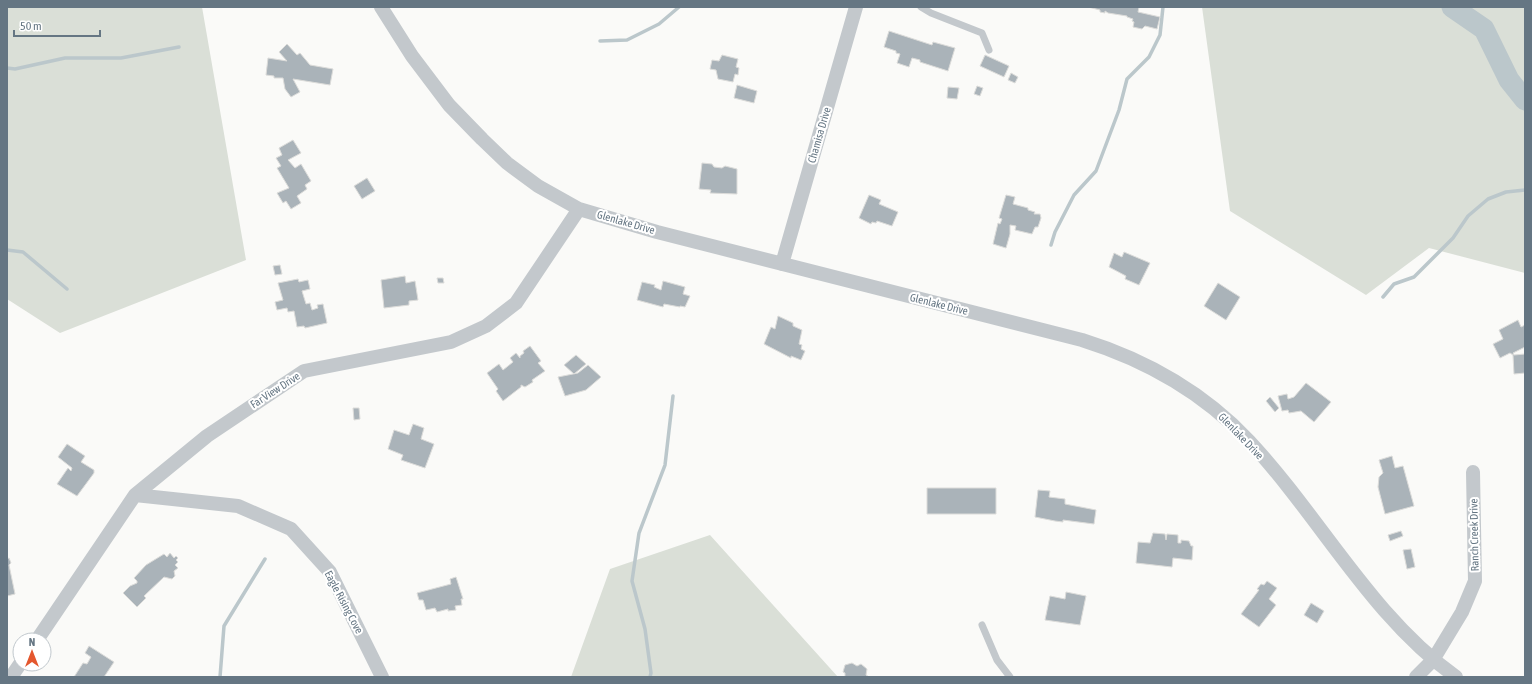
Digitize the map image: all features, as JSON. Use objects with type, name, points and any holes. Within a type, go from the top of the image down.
[{"type":"street","name":"Glenlake Drive","points":[[381,7],[412,56],[449,105],[482,139],[507,163],[538,186],[579,209],[657,232],[1082,340],[1118,351],[1150,366],[1186,388],[1215,409],[1249,441],[1304,508],[1380,607],[1433,660],[1456,677]]},
{"type":"street","name":"Chamisa Drive","points":[[782,264],[856,7]]},
{"type":"street","name":"Far View Drive","points":[[42,632],[135,495],[206,436],[304,371],[451,342],[486,326],[516,303],[579,209]]},
{"type":"street","name":"Ranch Creek Drive","points":[[1416,677],[1433,660],[1462,612],[1475,581],[1473,472]]},
{"type":"street","name":"Eagle Rising Cove","points":[[135,495],[238,506],[291,529],[330,572],[382,677]]},
{"type":"lane","points":[[921,7],[931,13],[982,33],[990,50]]},
{"type":"lane","points":[[982,625],[997,660],[1010,677]]},
{"type":"shaded area","points":[[7,7],[202,7],[246,260],[60,333],[7,299]]},
{"type":"shaded area","points":[[1202,7],[1525,7],[1525,273],[1429,248],[1366,295],[1230,211]]},
{"type":"shaded area","points":[[710,535],[838,677],[571,677],[610,569]]},
{"type":"building","points":[[1088,7],[1139,7],[1138,12],[1160,17],[1157,29],[1145,26],[1142,29],[1133,27],[1133,19],[1127,16],[1108,13],[1105,11],[1105,13],[1100,12],[1100,10]]},
{"type":"building","points":[[889,31],[932,45],[933,42],[955,48],[948,71],[912,58],[909,67],[897,63],[900,54],[884,47]]},
{"type":"building","points":[[287,44],[297,55],[300,53],[310,65],[333,69],[330,85],[293,79],[300,92],[291,97],[285,89],[283,78],[274,78],[274,76],[266,75],[268,58],[287,61],[279,52]]},
{"type":"building","points":[[722,55],[738,59],[736,67],[739,68],[738,75],[735,74],[733,82],[718,79],[716,70],[710,69],[712,60],[719,61]]},
{"type":"building","points":[[985,55],[1009,66],[1004,77],[980,66]]},
{"type":"building","points":[[1011,73],[1018,77],[1015,83],[1008,80]]},
{"type":"building","points":[[737,85],[757,91],[754,103],[734,98]]},
{"type":"building","points":[[977,86],[983,88],[980,96],[974,94]]},
{"type":"building","points":[[948,87],[959,88],[957,99],[947,98]]},
{"type":"building","points":[[293,140],[301,153],[288,160],[295,168],[301,164],[311,181],[305,185],[307,189],[297,196],[301,203],[291,209],[286,201],[283,203],[277,193],[289,188],[277,168],[281,166],[276,158],[282,155],[279,148]]},
{"type":"building","points":[[702,163],[712,164],[714,167],[722,168],[725,166],[737,169],[737,194],[710,193],[711,190],[699,189]]},
{"type":"building","points":[[367,178],[375,191],[362,199],[354,186]]},
{"type":"building","points":[[869,195],[881,200],[879,204],[898,212],[892,226],[877,221],[876,223],[872,222],[871,224],[859,218]]},
{"type":"building","points":[[1006,195],[1015,197],[1013,204],[1028,208],[1028,210],[1035,212],[1034,214],[1040,214],[1041,218],[1038,227],[1035,227],[1032,234],[1015,230],[1016,226],[1010,225],[1010,234],[1006,248],[993,244],[998,223],[1000,224],[1002,219],[999,218]]},
{"type":"building","points":[[1124,252],[1150,263],[1139,285],[1125,279],[1126,276],[1109,267],[1114,253],[1122,257]]},
{"type":"building","points":[[280,265],[282,274],[275,275],[273,266]]},
{"type":"building","points":[[405,276],[406,283],[415,281],[418,300],[409,301],[409,305],[384,308],[381,280]]},
{"type":"building","points":[[437,278],[443,278],[444,283],[438,283]]},
{"type":"building","points":[[298,279],[299,282],[308,280],[310,289],[302,291],[306,304],[310,303],[312,310],[318,308],[317,305],[323,304],[327,323],[305,328],[304,326],[297,327],[294,311],[288,312],[287,308],[277,310],[275,302],[283,300],[278,283]]},
{"type":"building","points":[[663,281],[685,287],[683,294],[690,296],[685,307],[664,304],[663,307],[637,300],[642,282],[655,285],[654,287],[661,290]]},
{"type":"building","points":[[1218,283],[1240,297],[1226,320],[1204,306]]},
{"type":"building","points":[[778,316],[793,323],[793,326],[802,330],[799,344],[802,345],[801,349],[805,351],[801,360],[791,356],[791,358],[764,344],[771,327],[775,329]]},
{"type":"building","points":[[1518,320],[1521,327],[1525,325],[1525,347],[1513,353],[1514,355],[1525,354],[1525,373],[1514,374],[1513,355],[1510,353],[1500,358],[1493,344],[1503,339],[1499,330]]},
{"type":"building","points":[[530,346],[541,361],[538,363],[545,371],[525,387],[521,385],[521,387],[503,401],[496,391],[498,389],[487,373],[499,364],[503,370],[513,362],[510,358],[516,353],[520,358],[520,356],[524,353],[523,351]]},
{"type":"building","points":[[576,355],[586,364],[574,374],[564,365]]},
{"type":"building","points":[[588,365],[601,377],[586,390],[565,396],[558,377],[578,373]]},
{"type":"building","points":[[1306,383],[1331,402],[1314,422],[1301,411],[1289,413],[1288,410],[1282,411],[1278,396],[1287,394],[1288,399],[1294,397]]},
{"type":"building","points":[[1270,397],[1279,408],[1275,412],[1266,401]]},
{"type":"building","points":[[353,408],[359,408],[360,419],[354,420]]},
{"type":"building","points":[[413,424],[424,428],[421,439],[434,444],[425,468],[401,460],[403,455],[388,449],[394,430],[409,435]]},
{"type":"building","points":[[67,444],[85,456],[81,462],[94,470],[94,473],[77,496],[57,484],[68,468],[71,471],[72,468],[58,457]]},
{"type":"building","points":[[1392,456],[1395,468],[1403,466],[1414,506],[1385,514],[1378,487],[1379,477],[1383,473],[1379,460]]},
{"type":"building","points":[[927,488],[996,488],[996,514],[927,514]]},
{"type":"building","points":[[1038,490],[1050,491],[1049,497],[1065,499],[1065,504],[1096,510],[1094,524],[1063,520],[1063,522],[1035,517]]},
{"type":"building","points":[[1401,531],[1403,536],[1390,541],[1388,535]]},
{"type":"building","points":[[1153,533],[1165,534],[1166,540],[1167,534],[1178,535],[1178,543],[1181,543],[1181,540],[1189,541],[1191,546],[1193,546],[1192,560],[1173,558],[1172,567],[1136,563],[1138,542],[1150,543]]},
{"type":"building","points":[[1411,549],[1415,567],[1407,569],[1403,550]]},
{"type":"building","points":[[170,553],[174,558],[176,556],[178,558],[176,560],[178,562],[175,565],[178,568],[174,571],[175,576],[172,579],[164,577],[144,596],[146,598],[137,607],[123,593],[130,586],[137,583],[134,578],[146,565],[164,554],[167,557]]},
{"type":"building","points":[[9,558],[15,594],[7,596],[7,559]]},
{"type":"building","points":[[456,577],[463,599],[461,599],[462,605],[455,606],[456,610],[448,611],[448,609],[437,612],[435,608],[426,610],[423,600],[419,600],[417,593],[451,584],[450,579]]},
{"type":"building","points":[[1267,581],[1277,588],[1269,599],[1276,605],[1259,627],[1241,614],[1259,590],[1257,589],[1261,584],[1264,585]]},
{"type":"building","points":[[1066,592],[1086,596],[1080,625],[1045,620],[1050,596],[1065,599]]},
{"type":"building","points":[[1311,603],[1324,611],[1317,623],[1304,615]]},
{"type":"building","points":[[89,646],[114,662],[104,677],[74,677],[83,663],[87,664],[91,657],[85,653]]},
{"type":"building","points":[[852,663],[857,666],[861,664],[867,669],[866,675],[869,677],[845,677],[845,673],[843,672],[845,665]]},
{"type":"waterway","points":[[600,41],[627,40],[659,24],[679,7]]},
{"type":"waterway","points":[[1051,245],[1055,232],[1074,195],[1096,171],[1119,110],[1127,79],[1149,57],[1160,35],[1163,7]]},
{"type":"waterway","points":[[1452,7],[1484,29],[1509,80],[1525,100]]},
{"type":"waterway","points":[[7,68],[15,69],[65,58],[121,58],[179,47]]},
{"type":"waterway","points":[[1383,297],[1394,284],[1414,277],[1453,238],[1468,216],[1488,199],[1506,192],[1525,190]]},
{"type":"waterway","points":[[7,250],[23,252],[67,289]]},
{"type":"waterway","points":[[650,677],[651,673],[645,629],[632,581],[639,533],[665,465],[673,396]]},
{"type":"waterway","points":[[220,677],[224,626],[265,559]]}]
